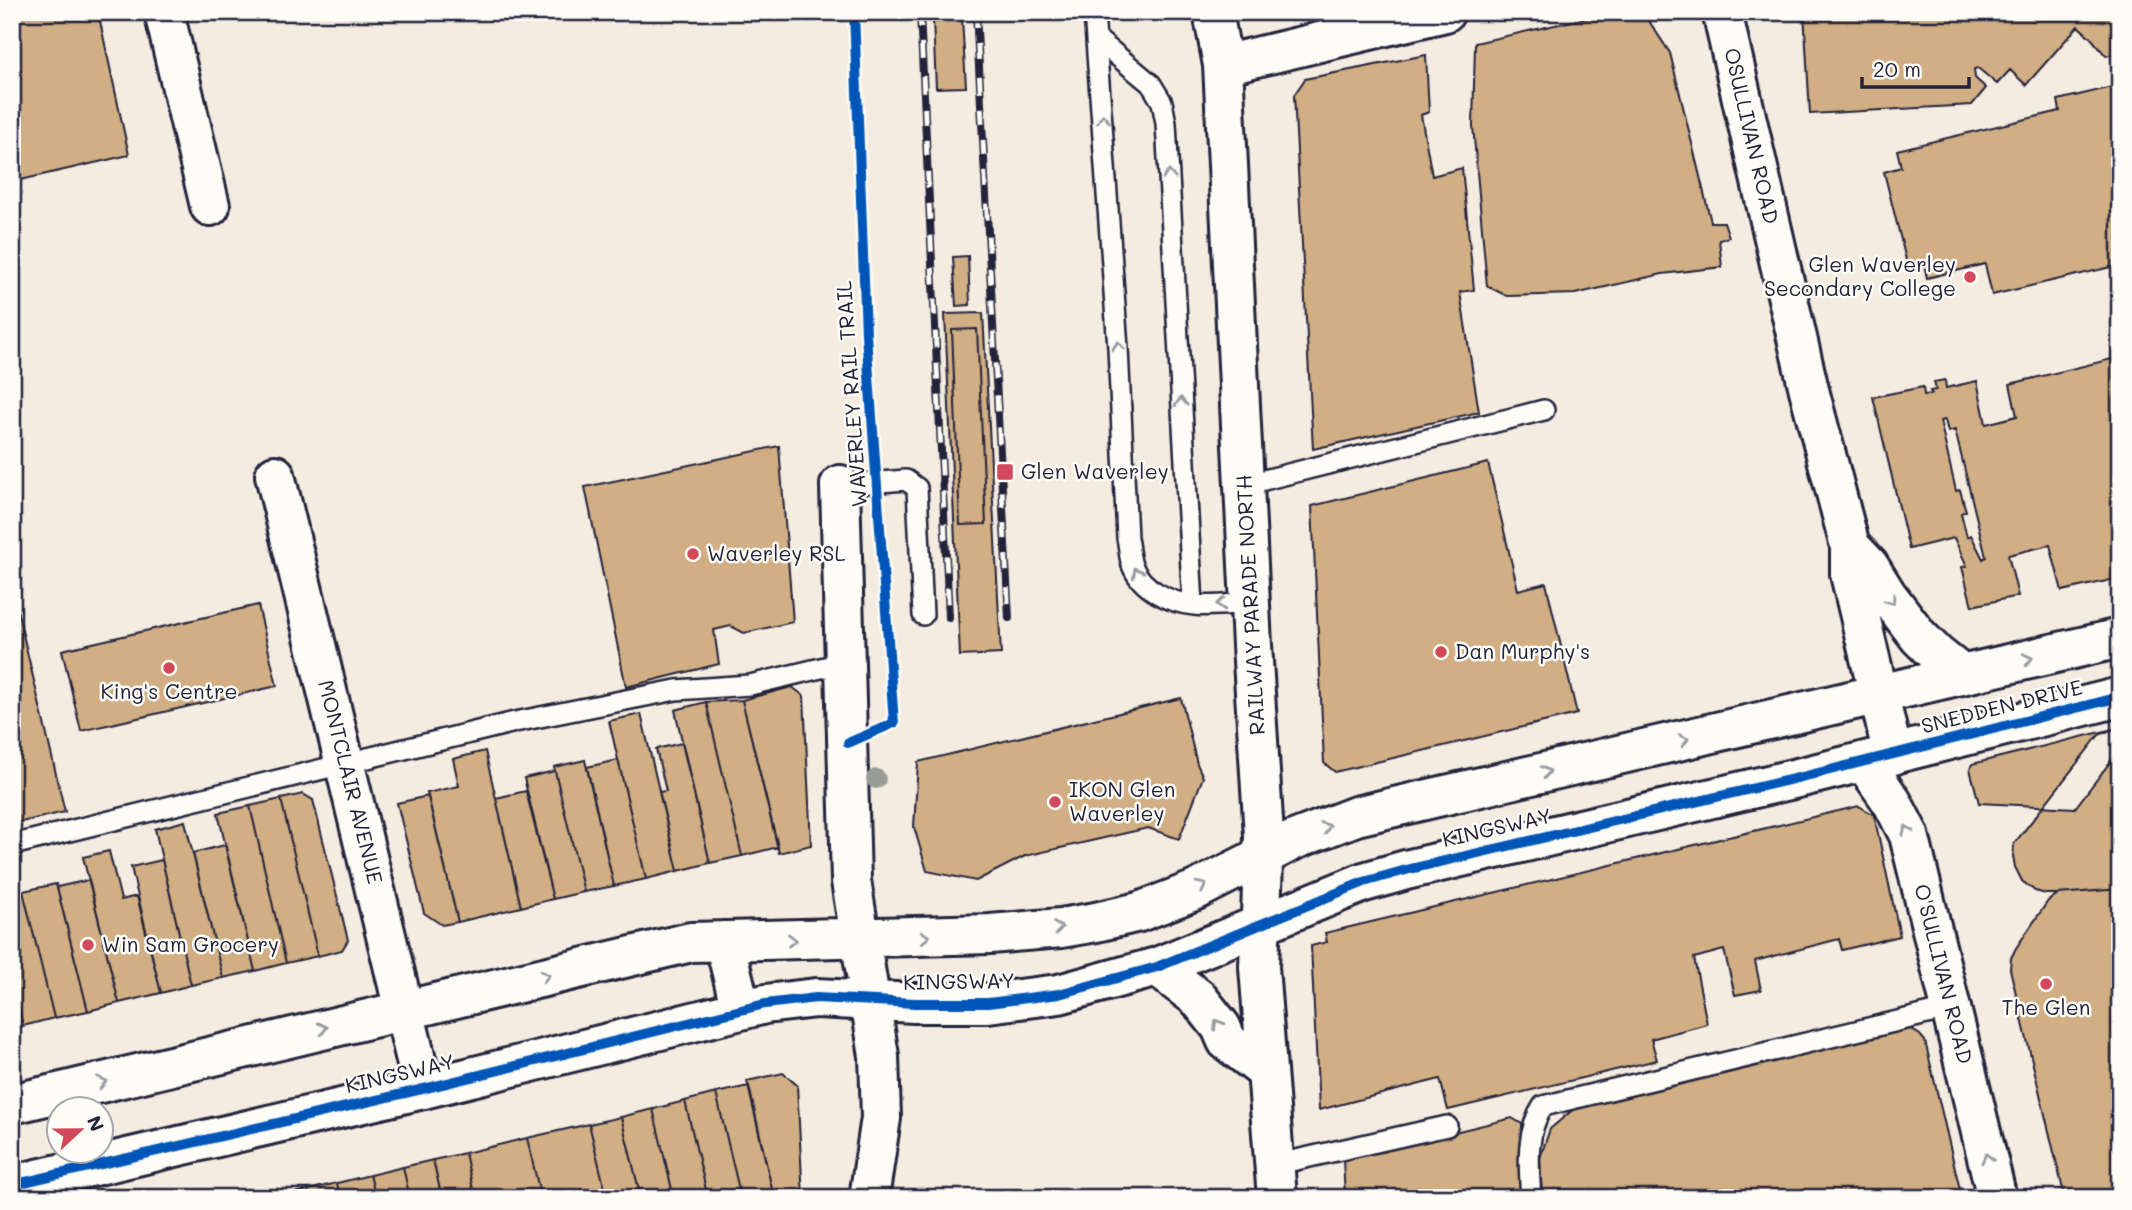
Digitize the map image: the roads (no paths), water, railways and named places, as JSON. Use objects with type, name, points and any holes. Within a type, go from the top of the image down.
[{"type":"street","points":[[164,12],[210,206]]},
{"type":"street","name":"RAILWAY PARADE NORTH","points":[[1213,12],[1223,65],[1263,811],[1264,855],[1259,967],[1275,1181]]},
{"type":"street","points":[[1223,65],[1445,12]]},
{"type":"street","name":"OSULLIVAN ROAD","points":[[1722,12],[1809,390],[1850,546],[1850,574],[1877,694]]},
{"type":"street","name":"MONTCLAIR AVENUE","points":[[275,475],[423,1089]]},
{"type":"street","points":[[840,485],[851,881],[878,1056],[881,1118],[869,1198]]},
{"type":"street","name":"OSULLIVAN ROAD","points":[[1850,546],[1869,566],[1886,595],[1919,637],[1961,674]]},
{"type":"street","name":"SNEDDEN DRIVE","points":[[1877,694],[2120,638]]},
{"type":"street","name":"O'SULLIVAN ROAD","points":[[1877,694],[1878,758],[1892,802],[1909,835],[1997,1198]]},
{"type":"street","name":"KINGSWAY","points":[[12,1104],[691,942],[1029,932],[1096,922],[1139,912],[1172,900],[1294,840],[1356,816],[1877,694]]},
{"type":"street","name":"SNEDDEN DRIVE","points":[[1878,758],[2120,697]]},
{"type":"street","name":"KINGSWAY","points":[[12,1185],[787,1000],[870,999],[946,1003],[1018,1001],[1059,994],[1157,967],[1364,882],[1878,758]]},
{"type":"street","points":[[724,941],[741,1010]]},
{"type":"street","points":[[1157,967],[1198,998],[1221,1027],[1227,1041],[1266,1071]]},
{"type":"lane","points":[[1094,12],[1118,348],[1127,538],[1132,565],[1149,589],[1193,605],[1250,603]]},
{"type":"lane","points":[[1097,39],[1151,84],[1162,102],[1166,123],[1193,605]]},
{"type":"lane","points":[[1244,485],[1544,410]]},
{"type":"lane","points":[[840,485],[906,480],[917,488],[923,615]]},
{"type":"lane","points":[[12,845],[515,722],[676,690],[750,685],[846,662]]},
{"type":"lane","points":[[1531,1198],[1528,1162],[1535,1117],[1543,1106],[1952,1008]]},
{"type":"lane","points":[[1275,1181],[1447,1126]]},
{"type":"railway","points":[[920,12],[949,618]]},
{"type":"railway","points":[[976,12],[1009,618]]},
{"type":"place","name":"Glen Waverley Secondary College","points":[[1970,277]]},
{"type":"place","name":"Glen Waverley","points":[[1005,472]]},
{"type":"place","name":"Waverley RSL","points":[[693,554]]},
{"type":"place","name":"Dan Murphy's","points":[[1441,652]]},
{"type":"place","name":"King's Centre","points":[[169,668]]},
{"type":"place","name":"IKON Glen Waverley","points":[[1055,802]]},
{"type":"place","name":"Win Sam Grocery","points":[[88,945]]},
{"type":"place","name":"The Glen","points":[[2046,984]]}]
